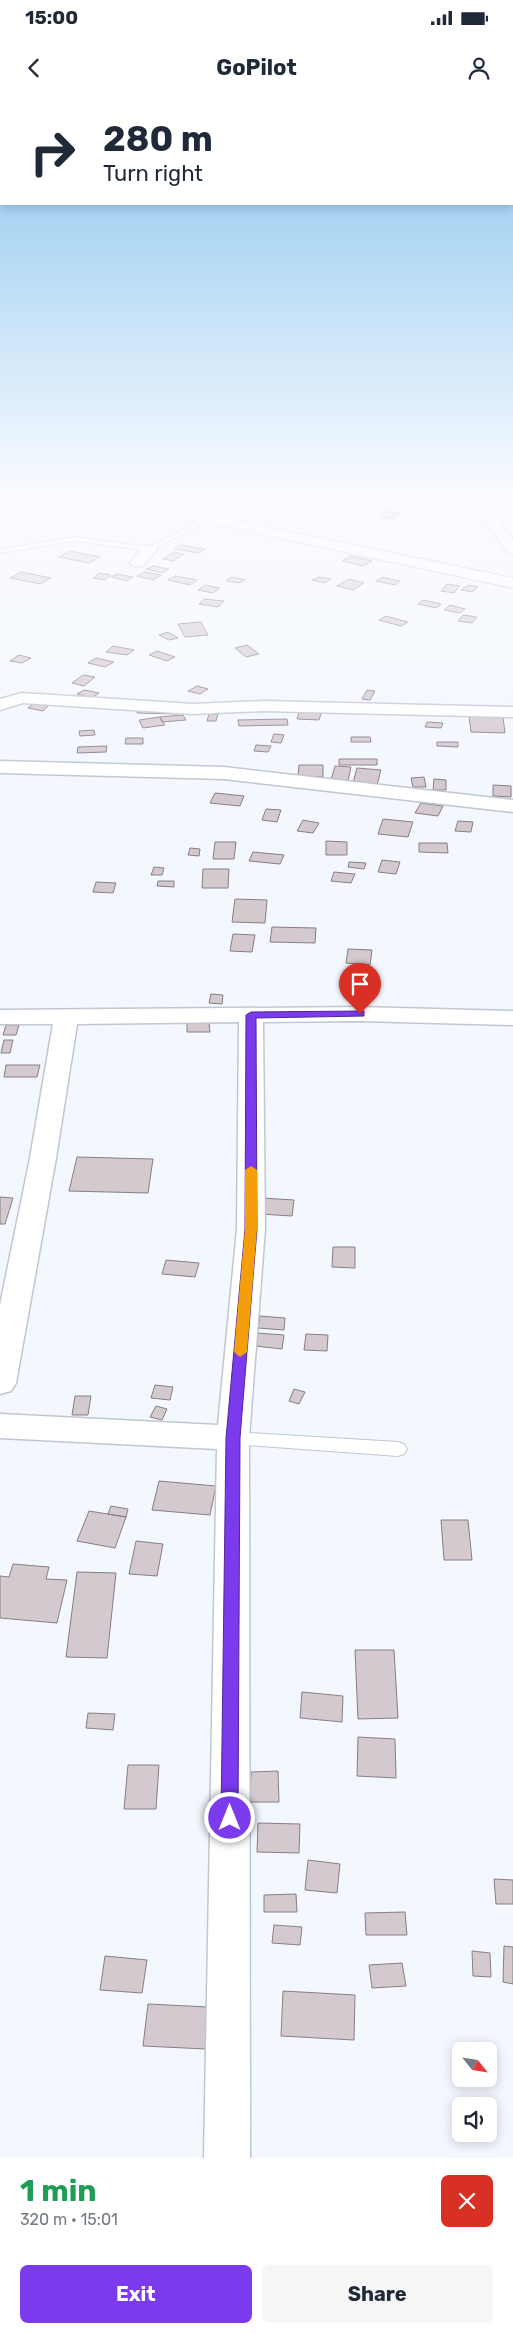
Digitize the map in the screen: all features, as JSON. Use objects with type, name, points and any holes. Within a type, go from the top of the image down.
[{"type":"street","points":[[0,704],[22,698],[193,710],[264,706],[513,712]]},
{"type":"street","points":[[0,767],[224,773],[513,806]]},
{"type":"street","points":[[0,1017],[360,1014],[513,1018]]},
{"type":"street","points":[[227,2158],[233,1438],[251,1229],[251,1015]]},
{"type":"street","points":[[0,1383],[41,1168],[66,1017]]},
{"type":"street","points":[[0,1426],[233,1438]]},
{"type":"lane","points":[[233,1438],[398,1449]]},
{"type":"building","points":[[204,599],[224,601],[218,607],[199,604]]},
{"type":"building","points":[[423,600],[441,604],[436,608],[418,604]]},
{"type":"building","points":[[450,605],[465,609],[460,613],[444,610]]},
{"type":"building","points":[[463,615],[477,617],[472,623],[458,621]]},
{"type":"building","points":[[386,616],[408,622],[401,626],[379,620]]},
{"type":"building","points":[[201,622],[208,635],[185,637],[178,624]]},
{"type":"building","points":[[168,632],[178,638],[169,640],[159,635]]},
{"type":"building","points":[[247,645],[259,654],[246,657],[235,648]]},
{"type":"building","points":[[113,646],[134,650],[127,655],[106,652]]},
{"type":"building","points":[[157,651],[175,657],[167,661],[149,655]]},
{"type":"building","points":[[19,655],[31,658],[22,663],[10,661]]},
{"type":"building","points":[[96,658],[114,662],[105,667],[88,663]]},
{"type":"building","points":[[83,675],[95,677],[84,686],[72,683]]},
{"type":"building","points":[[197,686],[208,689],[200,694],[188,691]]},
{"type":"building","points":[[84,690],[99,693],[92,698],[77,694]]},
{"type":"building","points":[[367,690],[375,691],[370,700],[362,699]]},
{"type":"building","points":[[34,703],[49,705],[43,711],[28,708]]},
{"type":"building","points":[[139,708],[178,709],[177,714],[137,713]]},
{"type":"building","points":[[300,709],[322,710],[319,720],[297,719]]},
{"type":"building","points":[[209,714],[218,714],[216,721],[207,721]]},
{"type":"building","points":[[183,715],[186,720],[162,722],[160,717]]},
{"type":"building","points":[[469,716],[503,717],[505,733],[471,732]]},
{"type":"building","points":[[160,717],[165,725],[143,728],[139,720]]},
{"type":"building","points":[[287,719],[288,725],[239,726],[238,720]]},
{"type":"building","points":[[427,722],[443,723],[441,728],[425,727]]},
{"type":"building","points":[[94,730],[95,735],[80,736],[79,731]]},
{"type":"building","points":[[274,734],[284,735],[281,743],[271,742]]},
{"type":"building","points":[[351,737],[370,737],[371,742],[351,742]]},
{"type":"building","points":[[126,738],[143,738],[143,744],[125,744]]},
{"type":"building","points":[[437,742],[458,742],[458,747],[437,746]]},
{"type":"building","points":[[256,745],[271,746],[268,752],[254,751]]},
{"type":"building","points":[[107,746],[106,752],[77,753],[78,747]]},
{"type":"building","points":[[339,759],[377,759],[377,765],[339,765]]},
{"type":"building","points":[[299,765],[323,765],[323,777],[298,776]]},
{"type":"building","points":[[335,766],[351,767],[348,781],[331,780]]},
{"type":"building","points":[[357,768],[381,770],[377,785],[353,783]]},
{"type":"building","points":[[424,777],[426,787],[413,787],[411,778]]},
{"type":"building","points":[[434,779],[446,780],[446,790],[433,790]]},
{"type":"building","points":[[493,785],[511,786],[511,797],[493,796]]},
{"type":"building","points":[[215,793],[244,796],[240,806],[210,803]]},
{"type":"building","points":[[421,803],[443,806],[438,816],[415,813]]},
{"type":"building","points":[[266,809],[281,810],[277,822],[262,820]]},
{"type":"building","points":[[383,819],[413,822],[408,837],[378,834]]},
{"type":"building","points":[[303,820],[319,823],[313,833],[297,831]]},
{"type":"building","points":[[458,821],[473,822],[471,832],[455,831]]},
{"type":"building","points":[[326,841],[347,842],[347,855],[326,855]]},
{"type":"building","points":[[215,842],[236,842],[234,859],[213,859]]},
{"type":"building","points":[[419,843],[447,843],[448,853],[419,852]]},
{"type":"building","points":[[190,848],[200,849],[199,856],[188,855]]},
{"type":"building","points":[[253,852],[284,855],[280,864],[249,861]]},
{"type":"building","points":[[382,860],[400,862],[396,874],[378,872]]},
{"type":"building","points":[[349,862],[366,863],[364,869],[348,867]]},
{"type":"building","points":[[154,867],[164,868],[162,875],[151,875]]},
{"type":"building","points":[[203,869],[229,869],[228,888],[202,888]]},
{"type":"building","points":[[334,872],[355,874],[351,883],[331,881]]},
{"type":"building","points":[[158,881],[174,881],[174,887],[157,886]]},
{"type":"building","points":[[96,882],[116,883],[113,893],[93,892]]},
{"type":"building","points":[[235,899],[267,900],[265,923],[232,922]]},
{"type":"building","points":[[272,927],[316,928],[315,943],[270,942]]},
{"type":"building","points":[[233,934],[255,935],[252,952],[230,951]]},
{"type":"building","points":[[348,949],[372,950],[370,965],[346,963]]},
{"type":"building","points":[[211,994],[223,995],[222,1004],[209,1003]]},
{"type":"building","points":[[187,1023],[209,1023],[210,1032],[187,1032]]},
{"type":"building","points":[[6,1025],[19,1025],[16,1035],[3,1035]]},
{"type":"building","points":[[4,1040],[13,1040],[10,1053],[1,1053]]},
{"type":"building","points":[[6,1065],[40,1065],[37,1077],[4,1077]]},
{"type":"building","points":[[77,1157],[153,1159],[148,1193],[69,1191]]},
{"type":"building","points":[[0,1197],[13,1198],[5,1224],[0,1224]]},
{"type":"building","points":[[262,1198],[294,1200],[292,1216],[260,1214]]},
{"type":"building","points":[[333,1247],[355,1247],[355,1268],[332,1267]]},
{"type":"building","points":[[166,1260],[199,1263],[195,1277],[162,1274]]},
{"type":"building","points":[[260,1316],[285,1318],[284,1330],[258,1328]]},
{"type":"building","points":[[257,1333],[284,1335],[282,1349],[255,1346]]},
{"type":"building","points":[[306,1334],[328,1335],[327,1351],[304,1350]]},
{"type":"building","points":[[155,1385],[173,1387],[170,1400],[151,1398]]},
{"type":"building","points":[[294,1389],[305,1392],[299,1404],[289,1401]]},
{"type":"building","points":[[75,1396],[91,1396],[88,1415],[72,1415]]},
{"type":"building","points":[[156,1406],[167,1409],[162,1420],[150,1417]]},
{"type":"building","points":[[159,1481],[216,1486],[210,1515],[152,1510]]},
{"type":"building","points":[[111,1506],[128,1509],[126,1517],[108,1514]]},
{"type":"building","points":[[89,1511],[126,1517],[115,1548],[77,1541]]},
{"type":"building","points":[[441,1520],[468,1520],[472,1560],[444,1560]]},
{"type":"building","points":[[136,1541],[163,1544],[157,1576],[129,1574]]},
{"type":"building","points":[[13,1564],[49,1567],[46,1579],[67,1580],[57,1623],[0,1618],[0,1576],[9,1577]]},
{"type":"building","points":[[77,1572],[116,1573],[107,1658],[66,1657]]},
{"type":"building","points":[[355,1650],[394,1650],[398,1718],[358,1719]]},
{"type":"building","points":[[302,1692],[343,1696],[342,1722],[300,1718]]},
{"type":"building","points":[[88,1713],[115,1714],[113,1730],[86,1728]]},
{"type":"building","points":[[358,1737],[395,1739],[396,1778],[357,1776]]},
{"type":"building","points":[[128,1765],[159,1765],[156,1809],[124,1809]]},
{"type":"building","points":[[278,1771],[279,1802],[250,1802],[251,1772]]},
{"type":"building","points":[[258,1823],[300,1824],[299,1853],[257,1852]]},
{"type":"building","points":[[308,1860],[340,1864],[337,1893],[305,1890]]},
{"type":"building","points":[[494,1879],[513,1880],[513,1904],[496,1904]]},
{"type":"building","points":[[296,1894],[297,1912],[264,1912],[264,1895]]},
{"type":"building","points":[[405,1912],[407,1935],[366,1935],[365,1913]]},
{"type":"building","points":[[274,1925],[302,1927],[300,1945],[272,1943]]},
{"type":"building","points":[[504,1946],[513,1947],[513,1984],[503,1982]]},
{"type":"building","points":[[472,1951],[490,1953],[491,1977],[473,1976]]},
{"type":"building","points":[[105,1956],[147,1960],[142,1993],[100,1990]]},
{"type":"building","points":[[402,1963],[406,1986],[372,1988],[369,1965]]},
{"type":"building","points":[[283,1991],[355,1995],[354,2040],[281,2036]]},
{"type":"building","points":[[148,2004],[208,2007],[206,2049],[143,2046]]},
{"type":"slow traffic","points":[[240,1352],[251,1229],[251,1170]]},
{"type":"route","points":[[230,1818],[233,1438],[251,1229],[251,1015],[360,1014]]}]
